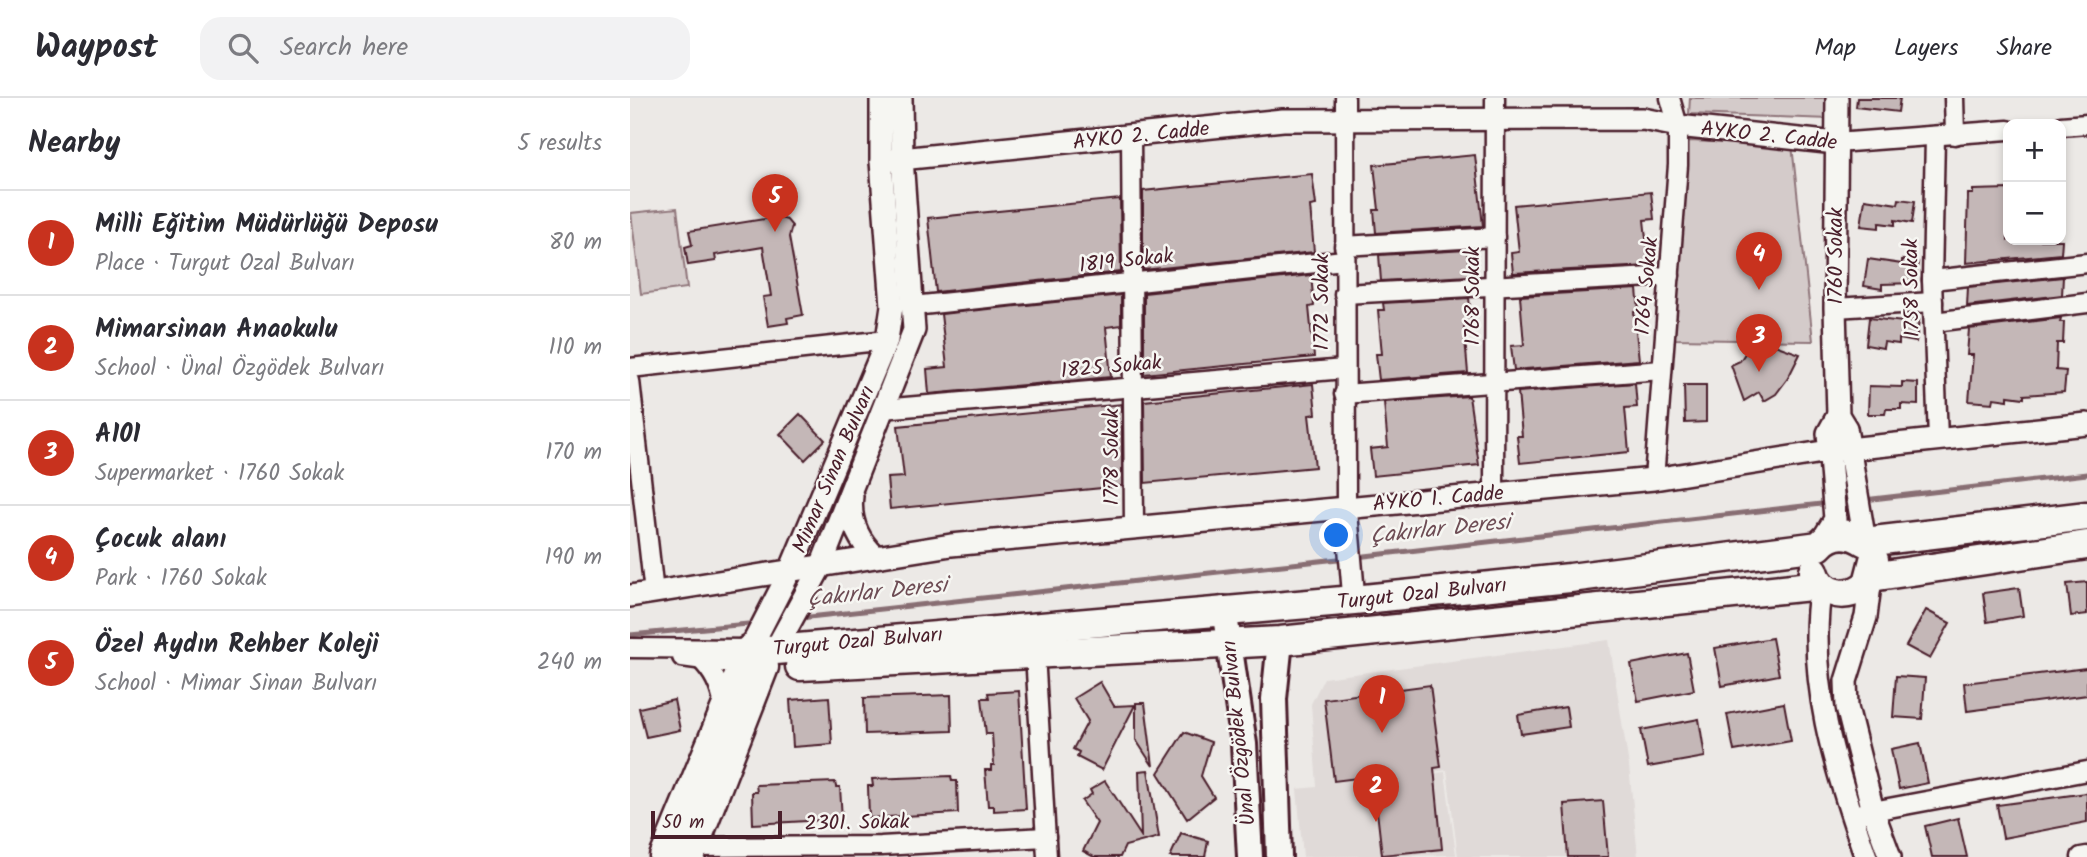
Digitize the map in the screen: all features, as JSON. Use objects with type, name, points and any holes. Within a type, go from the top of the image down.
[{"type":"main road","name":"Turgut Ozal Bulvarı","points":[[761,651],[1224,609],[1354,600],[1570,578],[1819,546],[1839,534],[1849,534],[1862,529],[2087,516]]},
{"type":"main road","points":[[1862,529],[1874,561],[1871,578]]},
{"type":"main road","name":"Turgut Ozal Bulvarı","points":[[761,651],[1035,654],[1230,645],[1821,585],[1829,591],[1846,595],[1863,587],[1871,578],[2087,545]]},
{"type":"main road","points":[[1819,546],[1813,568],[1821,585]]},
{"type":"main road","name":"Ünal Özgödek Bulvarı","points":[[1224,609],[1244,744],[1250,857]]},
{"type":"main road","name":"Ünal Özgödek Bulvarı","points":[[1279,857],[1274,699],[1280,641]]},
{"type":"main road","name":"Mimar Sinan Bulvarı","points":[[679,852],[724,706],[761,651]]},
{"type":"main road","name":"Mimar Sinan Bulvarı","points":[[679,852],[761,651]]},
{"type":"street","name":"Mimar Sinan Bulvarı","points":[[761,651],[806,593],[821,566],[914,330],[913,306],[881,98]]},
{"type":"street","name":"Mimar Sinan Bulvarı","points":[[761,651],[779,594],[887,340],[892,306],[891,159],[901,98]]},
{"type":"street","name":"1772 Sokak","points":[[1345,98],[1346,506]]},
{"type":"street","name":"1764 Sokak","points":[[1654,479],[1678,165],[1678,126],[1670,98]]},
{"type":"street","name":"1760 Sokak","points":[[1838,98],[1835,309],[1838,415],[1828,433],[1839,450]]},
{"type":"street","points":[[1954,98],[1955,135]]},
{"type":"street","name":"AYKO 2. Cadde","points":[[891,159],[1283,120],[1345,121],[1495,108],[1643,119],[1678,126],[1836,143],[2003,130]]},
{"type":"street","name":"1768 Sokak","points":[[1494,494],[1495,108]]},
{"type":"street","points":[[2066,126],[2087,124]]},
{"type":"street","name":"1778 Sokak","points":[[1131,135],[1134,527]]},
{"type":"street","name":"1758 Sokak","points":[[1935,137],[1932,280],[1938,439]]},
{"type":"street","name":"1819 Sokak","points":[[913,306],[1495,237]]},
{"type":"street","points":[[1932,280],[2087,263]]},
{"type":"street","points":[[1344,294],[1670,276]]},
{"type":"street","points":[[1835,309],[1933,302]]},
{"type":"street","points":[[1934,322],[2087,303]]},
{"type":"street","points":[[630,368],[887,340]]},
{"type":"street","name":"1825 Sokak","points":[[882,409],[1344,369]]},
{"type":"street","points":[[1344,394],[1662,370]]},
{"type":"street","points":[[630,381],[654,593]]},
{"type":"street","name":"AYKO 1. Cadde","points":[[630,596],[789,573],[875,556],[1346,506],[1654,479],[1839,450],[2087,424]]},
{"type":"street","points":[[1839,450],[1854,486],[1862,529]]},
{"type":"street","points":[[1819,546],[1835,519],[1833,495],[1839,450]]},
{"type":"street","points":[[853,487],[851,506],[854,524],[861,543],[875,556]]},
{"type":"street","points":[[1346,506],[1354,600]]},
{"type":"street","points":[[1871,578],[1866,617],[1846,681],[1847,707],[1873,811],[1890,857]]},
{"type":"street","points":[[1821,585],[1815,636],[1816,665],[1827,725],[1851,815],[1866,857]]},
{"type":"street","name":"Ünal Özgödek Bulvarı","points":[[1280,641],[1285,605]]},
{"type":"street","points":[[630,648],[761,651]]},
{"type":"street","points":[[630,659],[699,658],[761,651]]},
{"type":"street","points":[[1035,654],[1047,857]]},
{"type":"street","points":[[699,658],[712,670],[721,689],[724,706]]},
{"type":"street","points":[[1851,815],[2087,771]]},
{"type":"street","name":"2301. Sokak","points":[[679,852],[879,851],[1046,837]]},
{"type":"street","points":[[2081,857],[2087,856]]},
{"type":"shaded area","points":[[1690,98],[1831,98],[1830,119],[1689,114]]},
{"type":"shaded area","points":[[1688,141],[1792,145],[1813,341],[1674,339]]},
{"type":"shaded area","points":[[677,208],[687,288],[641,294],[631,213]]},
{"type":"shaded area","points":[[1609,640],[1629,766],[1638,857],[1458,857],[1447,770],[1346,783],[1445,772],[1456,855],[1303,857],[1297,789],[1317,787],[1311,704],[1324,678]]},
{"type":"building","points":[[1857,98],[1900,98],[1898,112],[1856,107]]},
{"type":"building","points":[[1475,155],[1483,226],[1376,233],[1374,210],[1379,210],[1374,165]]},
{"type":"building","points":[[1312,174],[1316,205],[1310,206],[1314,252],[1143,270],[1143,191]]},
{"type":"building","points":[[2003,189],[2003,245],[2062,245],[2061,254],[1966,263],[1968,194],[1973,194],[1973,190]]},
{"type":"building","points":[[1651,192],[1654,219],[1644,220],[1649,266],[1513,273],[1511,253],[1519,252],[1514,205]]},
{"type":"building","points":[[1120,199],[1121,272],[936,292],[928,218]]},
{"type":"building","points":[[1865,199],[1898,204],[1899,199],[1915,201],[1912,223],[1895,220],[1895,225],[1879,223],[1879,228],[1861,226]]},
{"type":"building","points":[[777,217],[787,220],[792,226],[789,237],[803,315],[787,318],[788,323],[768,326],[763,297],[771,296],[763,247],[715,255],[716,261],[688,265],[685,247],[692,245],[689,231]]},
{"type":"building","points":[[1467,250],[1470,276],[1381,281],[1379,255]]},
{"type":"building","points":[[1868,259],[1902,264],[1902,260],[1918,262],[1915,283],[1882,284],[1882,289],[1864,286]]},
{"type":"building","points":[[1311,275],[1314,306],[1309,307],[1314,357],[1144,374],[1144,293]]},
{"type":"building","points":[[2063,277],[2062,295],[1967,306],[1968,287]]},
{"type":"building","points":[[1637,289],[1639,311],[1634,312],[1639,360],[1514,370],[1511,346],[1524,345],[1520,296]]},
{"type":"building","points":[[1121,295],[1121,325],[1106,327],[1111,377],[929,394],[927,369],[947,367],[941,314]]},
{"type":"building","points":[[1469,298],[1472,326],[1464,327],[1468,373],[1379,380],[1376,354],[1382,354],[1378,310],[1384,310],[1383,303]]},
{"type":"building","points":[[1869,318],[1903,322],[1904,318],[1919,320],[1916,342],[1899,339],[1899,344],[1884,342],[1883,348],[1866,345]]},
{"type":"building","points":[[2061,318],[2060,322],[2064,322],[2063,343],[2057,343],[2056,370],[2066,371],[2064,392],[2024,395],[2024,398],[2008,396],[2008,400],[1994,398],[1993,403],[1969,401],[1973,355],[1967,355],[1969,329]]},
{"type":"building","points":[[1755,338],[1800,354],[1776,394],[1764,401],[1759,392],[1744,401],[1731,365],[1740,361]]},
{"type":"building","points":[[1902,382],[1918,383],[1918,405],[1901,404],[1901,409],[1886,409],[1885,414],[1868,414],[1869,386],[1902,387]]},
{"type":"building","points":[[1635,383],[1637,407],[1625,408],[1629,452],[1520,463],[1517,436],[1522,436],[1518,392]]},
{"type":"building","points":[[1313,384],[1316,414],[1309,415],[1315,467],[1145,483],[1144,401]]},
{"type":"building","points":[[1684,385],[1706,385],[1706,422],[1685,423]]},
{"type":"building","points":[[1469,396],[1479,465],[1373,476],[1370,449],[1388,447],[1384,402]]},
{"type":"building","points":[[1122,404],[1122,486],[890,509],[887,478],[904,477],[898,426]]},
{"type":"building","points":[[800,414],[825,440],[805,460],[780,434]]},
{"type":"building","points":[[2087,582],[2087,614],[2071,616],[2067,584]]},
{"type":"building","points":[[2019,588],[2023,616],[1987,622],[1983,593]]},
{"type":"building","points":[[1926,610],[1950,623],[1930,659],[1906,646]]},
{"type":"building","points":[[1772,638],[1779,675],[1722,686],[1715,648]]},
{"type":"building","points":[[1687,653],[1694,690],[1638,701],[1631,664]]},
{"type":"building","points":[[2087,668],[2087,695],[1967,711],[1964,683]]},
{"type":"building","points":[[1896,676],[1925,678],[1922,719],[1893,717]]},
{"type":"building","points":[[1100,682],[1114,706],[1135,705],[1102,770],[1077,757],[1079,752],[1073,749],[1088,721],[1074,698]]},
{"type":"building","points":[[1430,685],[1441,767],[1434,768],[1442,849],[1382,855],[1373,776],[1334,781],[1324,699]]},
{"type":"building","points":[[1019,691],[1026,809],[994,811],[994,806],[988,806],[985,770],[991,770],[991,765],[994,765],[992,734],[986,734],[982,698],[989,698],[988,693]]},
{"type":"building","points":[[951,695],[952,731],[865,734],[864,698]]},
{"type":"building","points":[[829,697],[832,744],[793,747],[790,700]]},
{"type":"building","points":[[674,700],[680,730],[646,737],[639,708]]},
{"type":"building","points":[[1136,703],[1145,703],[1153,766],[1136,740]]},
{"type":"building","points":[[1784,703],[1791,741],[1734,751],[1727,714]]},
{"type":"building","points":[[1566,707],[1569,727],[1521,734],[1518,715]]},
{"type":"building","points":[[1699,719],[1705,757],[1648,767],[1641,730]]},
{"type":"building","points":[[1184,732],[1211,742],[1201,776],[1214,797],[1187,819],[1158,773]]},
{"type":"building","points":[[1920,743],[1928,783],[1899,789],[1891,749]]},
{"type":"building","points":[[1148,770],[1159,837],[1125,846],[1120,857],[1094,857],[1083,851],[1097,823],[1082,801],[1092,794],[1090,790],[1105,781],[1141,836],[1139,771]]},
{"type":"building","points":[[951,776],[952,781],[957,781],[958,813],[869,818],[868,786],[873,786],[872,779]]},
{"type":"building","points":[[835,782],[836,787],[840,787],[842,819],[753,824],[752,792],[757,792],[756,785]]},
{"type":"building","points":[[2087,793],[2087,822],[2003,838],[1997,805]]},
{"type":"building","points":[[1603,801],[1608,857],[1568,857],[1564,804]]},
{"type":"building","points":[[1958,818],[1967,857],[1932,857],[1925,826]]},
{"type":"building","points":[[1181,833],[1208,841],[1205,857],[1170,857]]},
{"type":"waterway","name":"Çakırlar Deresi","points":[[1864,500],[2087,474]]},
{"type":"waterway","name":"Çakırlar Deresi","points":[[1356,557],[1830,503]]},
{"type":"waterway","name":"Çakırlar Deresi","points":[[800,618],[1347,558]]},
{"type":"waterway","name":"Çakırlar Deresi","points":[[630,635],[759,623]]},
{"type":"place","name":"Özel Aydın Rehber Koleji","points":[[775,232]]},
{"type":"place","name":"Çocuk alanı","points":[[1759,290]]},
{"type":"place","name":"A101","points":[[1759,372]]},
{"type":"place","name":"Milli Eğitim Müdürlüğü Deposu","points":[[1382,733]]},
{"type":"place","name":"Mimarsinan Anaokulu","points":[[1376,822]]}]
